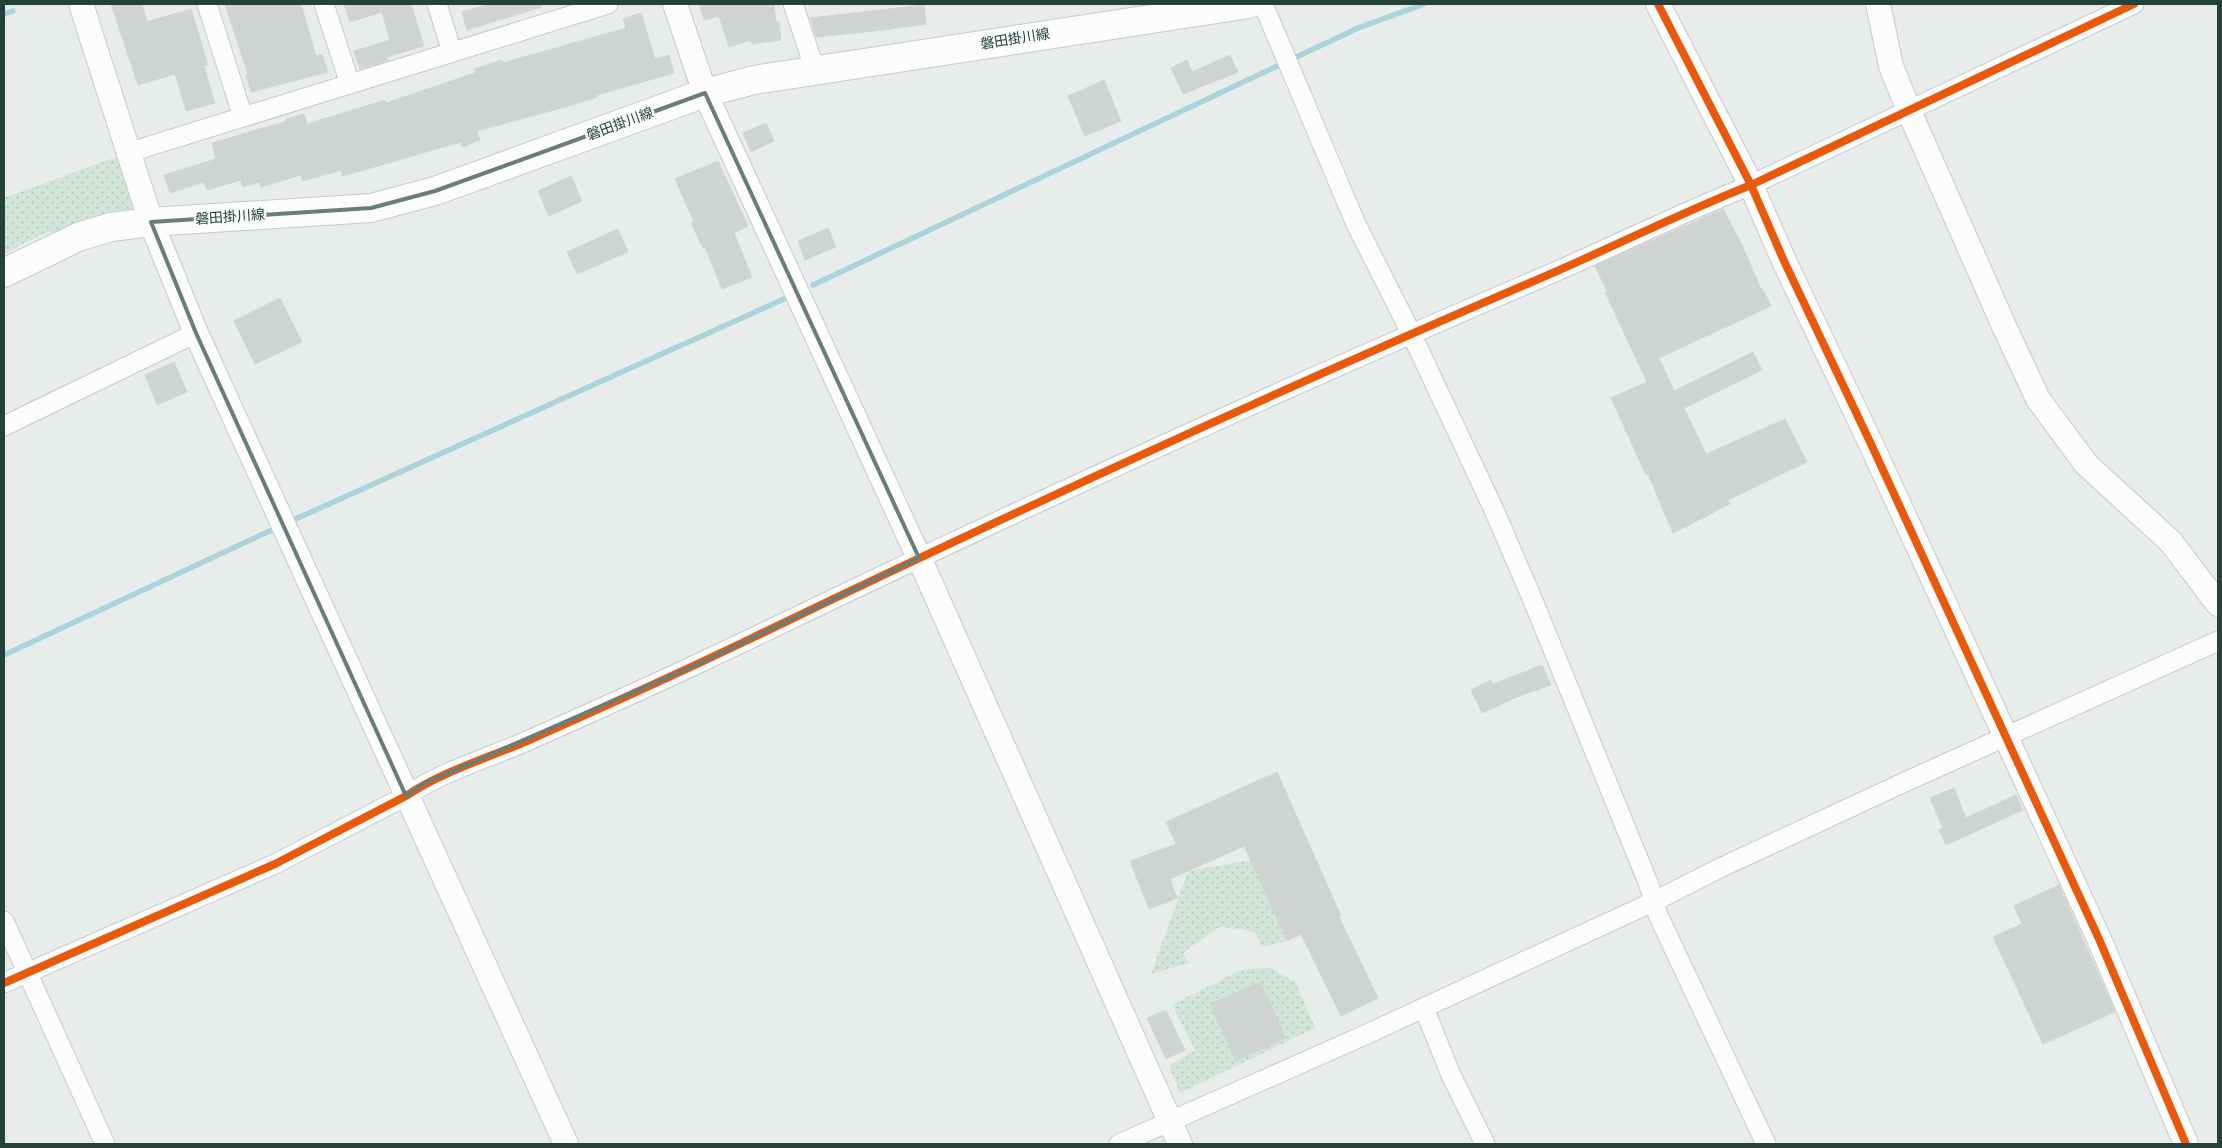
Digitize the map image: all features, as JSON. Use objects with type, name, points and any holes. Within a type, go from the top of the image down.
[{"type":"main road","name":"磐田掛川線","points":[[4,273],[78,236],[111,227],[151,222],[371,208],[435,191],[705,93],[754,80],[1249,4]]},
{"type":"street","points":[[81,4],[127,153],[151,222],[196,333],[566,1144]]},
{"type":"street","points":[[207,4],[243,117]]},
{"type":"street","points":[[324,4],[350,84]]},
{"type":"street","points":[[437,4],[452,52]]},
{"type":"street","points":[[127,153],[452,52],[556,12],[608,4]]},
{"type":"street","points":[[675,4],[705,93],[919,558],[1180,1144]]},
{"type":"street","points":[[793,4],[815,70]]},
{"type":"street","points":[[1262,4],[1356,224],[1411,333],[1494,510],[1534,603],[1655,901],[1658,915],[1766,1144]]},
{"type":"street","points":[[1658,4],[1660,12],[1751,185],[2099,939],[2186,1144]]},
{"type":"street","points":[[1878,4],[1891,66],[1909,111],[2038,399],[2086,464],[2171,542],[2218,604]]},
{"type":"street","points":[[4,983],[275,864],[406,796],[423,784],[548,732],[696,665],[919,558],[1411,333],[1544,277],[1693,208],[1751,185],[2134,4]]},
{"type":"street","points":[[4,426],[196,333]]},
{"type":"street","points":[[1119,1144],[1424,1008],[1655,901],[1720,868],[2218,641]]},
{"type":"street","points":[[4,921],[105,1144]]},
{"type":"street","points":[[1424,1008],[1451,1075],[1485,1144]]},
{"type":"highlighted area","points":[[705,93],[919,558],[696,665],[423,784],[406,796],[196,333],[151,222],[371,208],[435,191]]},
{"type":"green space","points":[[127,153],[135,209],[44,234],[4,254],[4,198]]},
{"type":"green space","points":[[1251,860],[1287,941],[1261,947],[1256,933],[1241,929],[1219,927],[1183,953],[1189,963],[1151,974],[1188,871]]},
{"type":"green space","points":[[1272,968],[1296,983],[1315,1028],[1180,1093],[1169,1066],[1195,1050],[1172,1005],[1243,969]]},
{"type":"building","points":[[111,4],[142,4],[147,22],[191,9],[208,65],[204,66],[215,103],[186,111],[175,74],[138,85]]},
{"type":"building","points":[[225,4],[301,4],[316,56],[322,54],[328,72],[251,92],[246,75],[248,74]]},
{"type":"building","points":[[344,4],[411,4],[424,46],[387,57],[388,60],[360,69],[354,51],[390,40],[382,12],[350,22]]},
{"type":"building","points":[[490,4],[542,4],[542,7],[467,30],[462,12]]},
{"type":"building","points":[[699,4],[774,4],[781,40],[752,44],[751,40],[729,47],[719,16],[704,20]]},
{"type":"building","points":[[924,5],[926,24],[884,30],[816,37],[810,18]]},
{"type":"building","points":[[641,13],[655,59],[669,55],[674,73],[597,95],[597,97],[569,106],[477,131],[480,140],[463,147],[461,142],[343,176],[341,170],[303,181],[301,175],[261,187],[259,182],[243,187],[241,180],[207,190],[204,182],[170,193],[164,175],[216,159],[212,143],[287,121],[286,119],[304,114],[307,124],[385,100],[386,103],[475,73],[474,69],[502,60],[503,63],[626,28],[623,19]]},
{"type":"building","points":[[1230,55],[1238,72],[1183,94],[1171,68],[1187,60],[1192,72]]},
{"type":"building","points":[[1104,80],[1121,121],[1085,136],[1068,96]]},
{"type":"building","points":[[766,123],[774,141],[751,152],[743,133]]},
{"type":"building","points":[[718,161],[748,226],[734,233],[752,277],[722,289],[705,247],[703,248],[691,223],[694,222],[675,179]]},
{"type":"building","points":[[571,176],[582,201],[549,216],[538,191]]},
{"type":"building","points":[[1723,209],[1771,306],[1659,358],[1674,391],[1753,352],[1762,370],[1684,408],[1706,454],[1785,419],[1807,462],[1728,500],[1730,504],[1673,533],[1648,474],[1646,475],[1611,398],[1647,382],[1605,292],[1607,291],[1595,266]]},
{"type":"building","points":[[828,228],[836,247],[805,260],[798,241]]},
{"type":"building","points":[[618,229],[628,252],[577,274],[567,252]]},
{"type":"building","points":[[280,298],[302,342],[255,364],[234,321]]},
{"type":"building","points":[[174,362],[187,392],[157,405],[145,375]]},
{"type":"building","points":[[1542,665],[1551,685],[1517,697],[1482,713],[1471,690],[1491,680],[1493,684]]},
{"type":"building","points":[[1277,772],[1341,916],[1339,917],[1378,998],[1341,1016],[1301,934],[1287,941],[1244,846],[1170,879],[1177,898],[1149,909],[1130,861],[1176,844],[1166,822]]},
{"type":"building","points":[[1954,788],[1966,818],[2016,795],[2023,810],[1946,845],[1939,830],[1943,828],[1930,798]]},
{"type":"building","points":[[2059,885],[2115,1012],[2043,1044],[1993,937],[2022,924],[2014,906]]},
{"type":"building","points":[[1260,982],[1286,1038],[1236,1061],[1210,1004]]},
{"type":"building","points":[[1166,1010],[1185,1050],[1166,1059],[1147,1018]]},
{"type":"waterway","points":[[813,285],[1358,28],[1424,4]]},
{"type":"waterway","points":[[4,14],[13,11]]},
{"type":"waterway","points":[[289,522],[786,298]]},
{"type":"waterway","points":[[4,655],[278,527]]},
{"type":"cycle path","points":[[1658,4],[1751,185],[1784,261],[1871,444],[2099,939],[2186,1144]]},
{"type":"cycle path","points":[[4,983],[275,864],[449,773],[527,741],[639,691],[847,592],[1238,411],[1751,185],[2134,4]]}]
